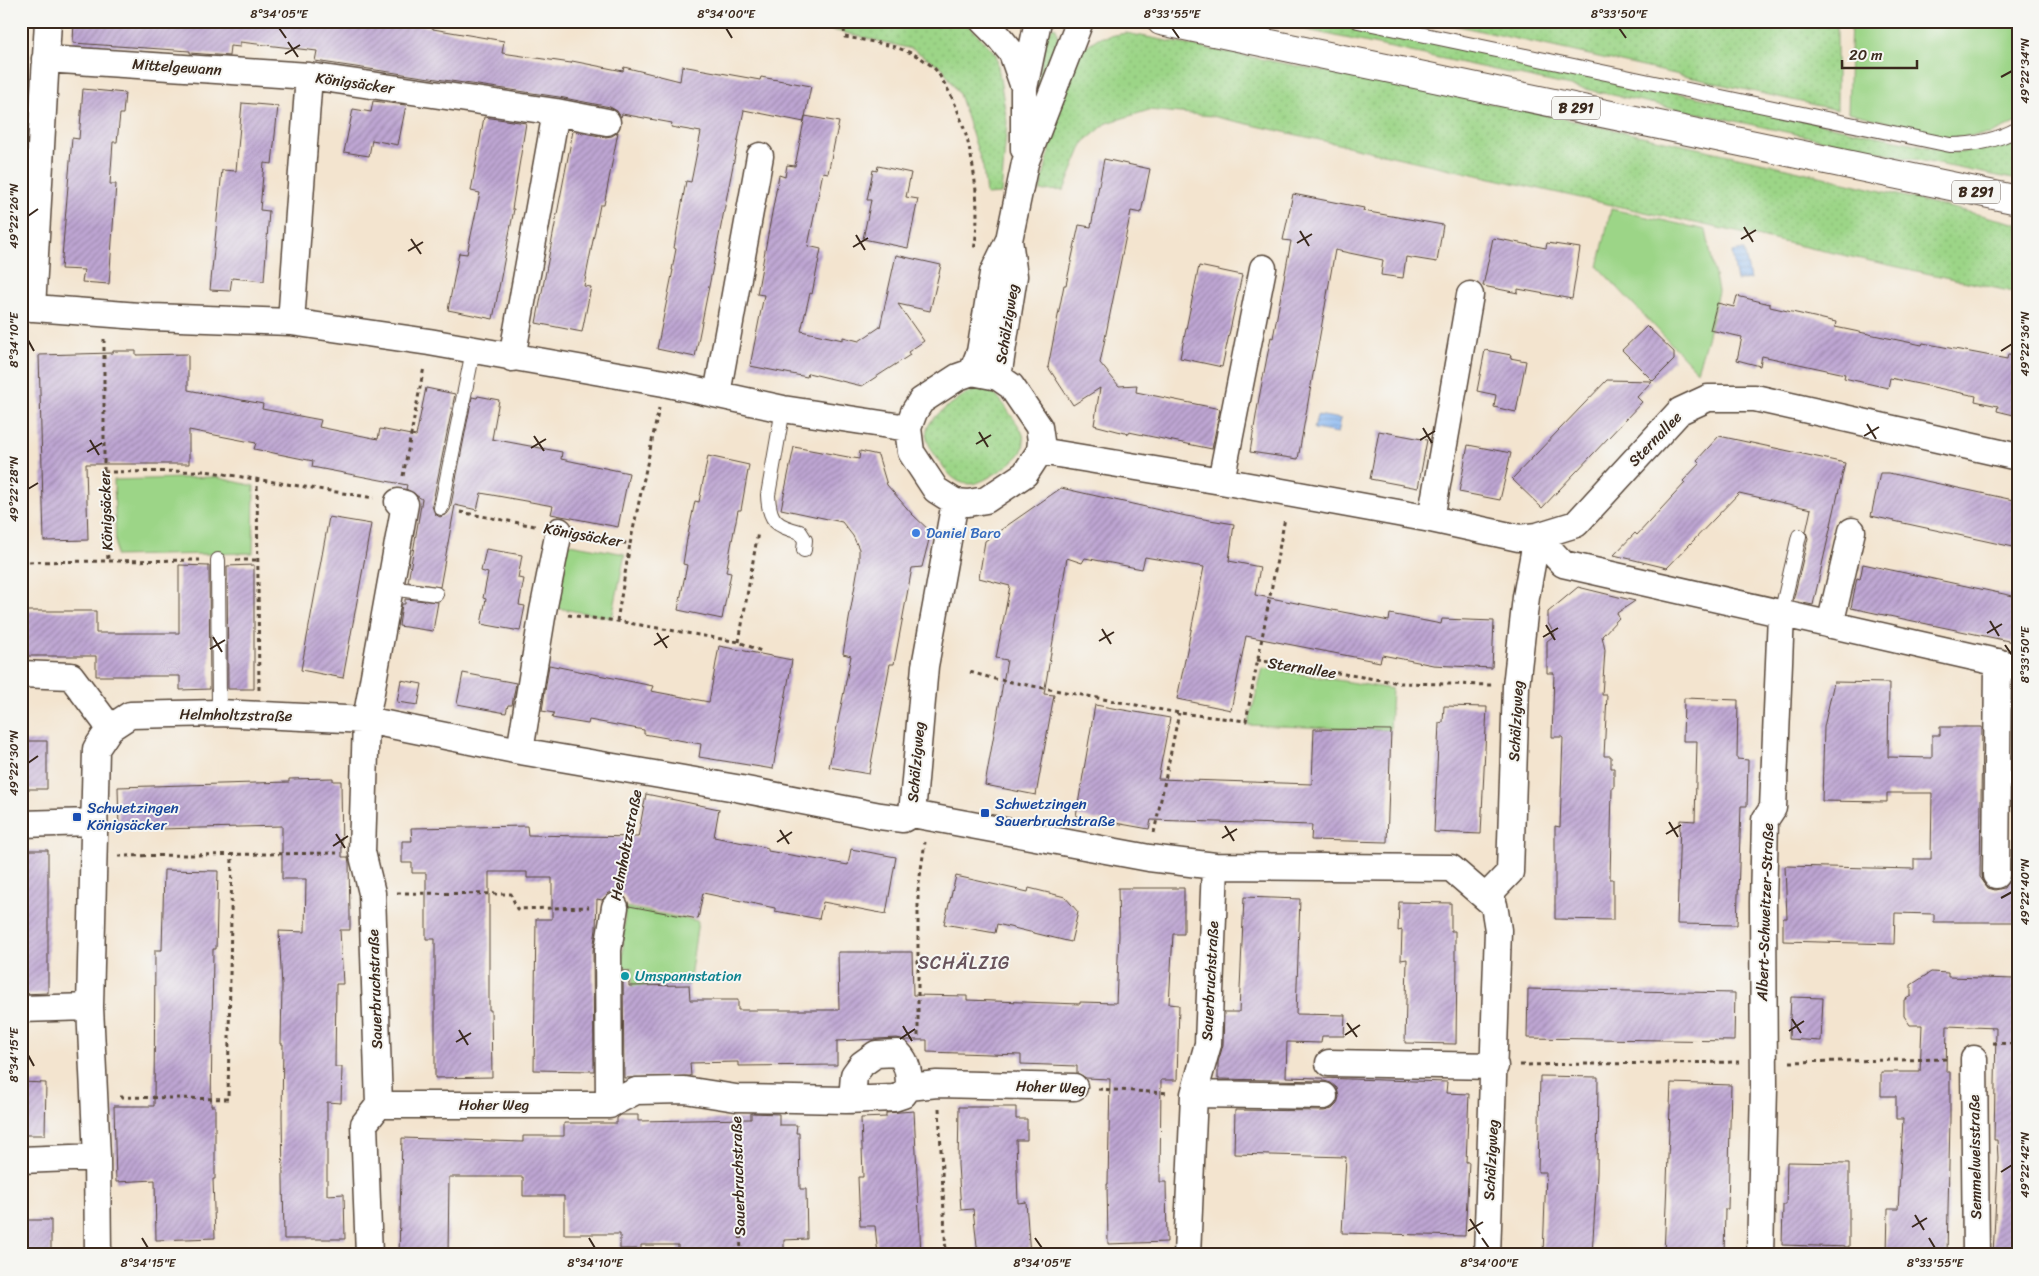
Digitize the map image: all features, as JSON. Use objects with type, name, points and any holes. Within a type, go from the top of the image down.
[{"type":"main road","name":"B 291","points":[[1161,21],[2018,200]]},
{"type":"street","points":[[48,21],[46,59],[30,151],[27,308],[104,314],[291,322],[429,342],[718,394],[783,409],[908,428],[911,452],[936,490],[956,502],[968,503],[986,500],[1025,474],[1040,452]]},
{"type":"street","points":[[983,21],[1012,53],[1024,88]]},
{"type":"street","points":[[1025,163],[1024,88],[1038,21]]},
{"type":"street","points":[[1025,163],[1080,21]]},
{"type":"street","name":"Mittelgewann","points":[[46,59],[308,76]]},
{"type":"street","name":"Königsäcker","points":[[291,322],[308,76],[556,112],[607,122]]},
{"type":"street","points":[[512,358],[556,112]]},
{"type":"street","points":[[718,394],[760,156]]},
{"type":"street","name":"Schälzigweg","points":[[972,372],[980,352],[993,273],[1009,240],[1025,163]]},
{"type":"street","name":"Schälzigweg","points":[[998,377],[1014,276],[1009,240]]},
{"type":"street","points":[[1221,481],[1263,268]]},
{"type":"street","points":[[1431,519],[1470,294]]},
{"type":"street","name":"Schälzigweg","points":[[908,428],[914,412],[921,401],[958,376],[972,372],[998,377],[1011,386],[1039,427],[1040,452]]},
{"type":"street","name":"Sternallee","points":[[1040,452],[1221,481],[1431,519],[1520,538],[1537,536],[1576,524],[1680,411],[1708,398],[1755,398],[2018,456]]},
{"type":"street","points":[[366,720],[405,504],[398,502]]},
{"type":"street","name":"Schälzigweg","points":[[956,502],[925,666],[920,815],[1149,858],[1215,866],[1451,868],[1494,904],[1498,930],[1495,1066],[1487,1255]]},
{"type":"street","points":[[520,751],[558,531]]},
{"type":"street","points":[[1830,625],[1852,531]]},
{"type":"street","points":[[1537,536],[1563,564],[2008,664],[1996,875]]},
{"type":"street","name":"Schälzigweg","points":[[1486,897],[1510,872],[1516,686],[1526,597],[1537,536]]},
{"type":"street","name":"Albert-Schweitzer-Straße","points":[[1760,1255],[1764,1087],[1762,1062],[1765,820],[1773,808],[1781,614]]},
{"type":"street","points":[[21,674],[71,676],[110,728]]},
{"type":"street","name":"Helmholtzstraße","points":[[98,1255],[97,1157],[90,1007],[92,856],[96,749],[110,728],[130,715],[219,713],[366,720],[520,751],[736,788],[880,816],[903,819],[920,815]]},
{"type":"street","name":"Sauerbruchstraße","points":[[366,720],[362,852],[372,893],[379,1105]]},
{"type":"street","points":[[21,824],[93,822]]},
{"type":"street","name":"Sauerbruchstraße","points":[[1186,1255],[1194,1094],[1208,1044],[1215,866]]},
{"type":"street","points":[[609,1105],[608,950],[615,907]]},
{"type":"street","points":[[21,1009],[90,1007]]},
{"type":"street","points":[[852,1100],[854,1075],[862,1064],[876,1054],[898,1053],[904,1060],[909,1072],[909,1087]]},
{"type":"street","name":"Semmelweisstraße","points":[[1974,1059],[1976,1255]]},
{"type":"street","points":[[1329,1063],[1495,1066]]},
{"type":"street","name":"Hoher Weg","points":[[379,1105],[609,1105],[636,1091],[685,1090],[736,1098],[852,1100],[894,1098],[903,1095],[909,1087],[938,1084],[1074,1087]]},
{"type":"street","points":[[1194,1094],[1324,1096]]},
{"type":"street","points":[[368,1255],[364,1124],[379,1105]]},
{"type":"street","points":[[21,1160],[97,1157]]},
{"type":"lane","points":[[1358,21],[1950,145],[1973,145],[1992,141],[2018,129]]},
{"type":"lane","points":[[441,508],[473,351]]},
{"type":"lane","points":[[783,409],[768,495],[768,507],[776,523],[782,527],[800,532],[805,540],[804,550]]},
{"type":"lane","points":[[1781,614],[1799,536]]},
{"type":"lane","points":[[218,560],[219,713]]},
{"type":"lane","points":[[390,588],[436,594]]},
{"type":"path","points":[[843,23],[845,36],[889,44],[918,56],[935,68],[953,97],[967,134],[974,169],[978,232],[974,250]]},
{"type":"path","name":"Königsäcker","points":[[21,562],[108,561],[104,472],[104,314]]},
{"type":"path","points":[[104,472],[205,471],[398,502],[429,342]]},
{"type":"path","name":"Königsäcker","points":[[441,508],[630,544],[664,384]]},
{"type":"path","points":[[257,478],[259,714]]},
{"type":"path","name":"Sternallee","points":[[1290,494],[1257,660],[1400,684],[1516,686]]},
{"type":"path","points":[[739,642],[760,522],[768,507]]},
{"type":"path","points":[[617,621],[630,544]]},
{"type":"path","points":[[108,561],[258,560]]},
{"type":"path","points":[[543,612],[617,621],[739,642],[761,651]]},
{"type":"path","points":[[970,672],[995,679],[1178,713],[1246,721],[1257,660]]},
{"type":"path","points":[[1149,858],[1178,713]]},
{"type":"path","name":"Helmholtzstraße","points":[[372,893],[511,894],[517,909],[615,907],[640,772]]},
{"type":"path","points":[[904,1060],[918,1054],[920,815]]},
{"type":"path","points":[[92,856],[362,852]]},
{"type":"path","points":[[94,1097],[228,1099],[232,855]]},
{"type":"path","points":[[1495,1066],[1974,1059]]},
{"type":"path","points":[[938,1084],[946,1255]]},
{"type":"path","name":"Hoher Weg","points":[[1074,1087],[1194,1094]]},
{"type":"path","name":"Sauerbruchstraße","points":[[736,1098],[741,1255]]},
{"type":"green space","points":[[795,21],[965,21],[996,54],[1007,122],[1001,194],[986,195],[983,167],[959,94],[942,67],[912,49]]},
{"type":"green space","points":[[1265,21],[1345,21],[1956,153],[1989,148],[2018,134],[2018,180],[1913,159]]},
{"type":"green space","points":[[1436,21],[1837,21],[1837,110]]},
{"type":"green space","points":[[1851,21],[2018,21],[2018,122],[1991,134],[1948,138],[1848,112]]},
{"type":"green space","points":[[1053,27],[1056,28],[1057,37],[1055,56],[1036,105],[1037,84],[1048,32]]},
{"type":"green space","points":[[1126,33],[1510,107],[1774,165],[2018,224],[2018,293],[1212,116],[1149,110],[1107,123],[1084,142],[1064,190],[1040,191],[1063,91],[1079,51],[1098,38]]},
{"type":"green space","points":[[1611,209],[1706,230],[1718,291],[1707,339],[1697,371],[1598,267]]},
{"type":"green space","points":[[980,389],[997,396],[1003,403],[1021,429],[1024,445],[1019,455],[1003,468],[988,478],[966,484],[953,478],[948,472],[932,450],[926,435],[932,421],[939,413],[961,397]]},
{"type":"green space","points":[[215,477],[254,486],[253,553],[116,556],[114,480]]},
{"type":"green space","points":[[564,543],[625,554],[612,618],[552,607]]},
{"type":"green space","points":[[1263,668],[1392,689],[1390,730],[1248,725]]},
{"type":"green space","points":[[625,907],[698,921],[689,985],[632,987],[633,968],[622,967]]},
{"type":"water","points":[[1744,250],[1750,279],[1737,281],[1732,252]]},
{"type":"water","points":[[1317,415],[1341,419],[1338,433],[1314,429]]},
{"type":"building","points":[[74,21],[400,21],[433,29],[504,41],[502,53],[571,63],[572,61],[623,71],[624,67],[680,81],[682,66],[760,80],[761,77],[811,86],[804,122],[744,110],[695,357],[657,349],[673,270],[676,249],[674,248],[686,181],[691,182],[701,132],[671,127],[672,123],[622,114],[621,117],[617,111],[610,107],[559,97],[315,61],[317,51],[240,42],[240,47],[230,46],[229,56],[190,53],[190,51],[73,43]]},
{"type":"building","points":[[83,89],[125,93],[123,114],[120,114],[117,142],[113,142],[110,184],[116,184],[109,284],[82,282],[84,270],[61,269],[72,138],[79,139]]},
{"type":"building","points":[[373,101],[406,105],[398,145],[372,140],[369,156],[344,152],[353,109],[371,112]]},
{"type":"building","points":[[242,103],[278,106],[272,164],[264,163],[260,210],[269,211],[264,281],[232,278],[230,291],[210,290],[222,170],[236,171]]},
{"type":"building","points":[[805,116],[839,122],[828,173],[823,172],[808,246],[821,249],[812,294],[810,293],[801,331],[843,340],[843,337],[859,341],[880,327],[896,255],[941,265],[930,311],[898,304],[924,341],[908,352],[910,355],[862,386],[808,373],[807,377],[750,366],[764,295],[757,294],[779,175],[785,177],[787,165],[795,166]]},
{"type":"building","points":[[484,117],[526,123],[512,209],[514,209],[493,319],[448,310],[459,253],[467,254],[480,193],[471,191]]},
{"type":"building","points":[[573,131],[605,137],[612,136],[618,132],[604,205],[600,205],[584,286],[591,287],[582,332],[536,323]]},
{"type":"building","points":[[1104,159],[1150,169],[1141,213],[1131,211],[1100,363],[1119,386],[1137,385],[1136,392],[1220,409],[1212,449],[1129,432],[1129,434],[1094,425],[1100,388],[1073,405],[1048,367],[1064,285],[1066,285],[1079,225],[1091,227]]},
{"type":"building","points":[[878,166],[911,173],[906,197],[918,199],[908,248],[863,239],[871,200],[867,200],[873,170],[877,171]]},
{"type":"building","points":[[1293,194],[1364,208],[1363,211],[1443,225],[1437,262],[1406,257],[1403,278],[1381,275],[1383,260],[1335,250],[1298,459],[1250,452],[1291,241],[1283,240]]},
{"type":"building","points":[[1493,238],[1546,248],[1547,243],[1580,248],[1572,299],[1518,289],[1518,293],[1483,286]]},
{"type":"building","points":[[1199,266],[1242,275],[1222,367],[1180,358]]},
{"type":"building","points":[[1737,296],[1770,304],[1770,307],[1836,322],[1835,327],[1922,345],[1923,343],[2007,359],[2008,354],[2018,355],[2018,416],[1997,411],[1998,406],[1975,401],[1976,396],[1890,378],[1888,388],[1844,378],[1845,374],[1762,356],[1760,366],[1737,360],[1742,337],[1710,330],[1717,303],[1734,307]]},
{"type":"building","points":[[1647,326],[1674,352],[1674,360],[1653,381],[1622,350]]},
{"type":"building","points":[[1485,350],[1511,355],[1510,358],[1526,361],[1516,412],[1494,407],[1496,395],[1477,391]]},
{"type":"building","points":[[113,351],[136,351],[136,355],[188,354],[188,390],[263,404],[262,409],[321,420],[319,427],[378,439],[380,429],[416,436],[426,388],[455,394],[432,506],[435,514],[440,517],[447,514],[450,510],[472,397],[477,398],[478,396],[499,400],[492,439],[562,452],[561,459],[629,473],[618,527],[551,514],[553,506],[481,493],[477,510],[455,505],[440,587],[408,582],[422,499],[406,489],[407,485],[312,467],[313,461],[254,449],[256,443],[189,430],[189,464],[86,464],[88,540],[44,541],[39,355],[113,353]]},
{"type":"building","points":[[1607,380],[1652,381],[1637,397],[1642,402],[1542,508],[1512,479]]},
{"type":"building","points":[[1379,431],[1427,440],[1418,488],[1370,479]]},
{"type":"building","points":[[1719,436],[1845,463],[1813,605],[1793,601],[1808,538],[1806,532],[1811,509],[1739,493],[1667,568],[1614,555],[1635,533],[1637,535],[1685,483],[1683,481],[1700,463],[1697,460]]},
{"type":"building","points":[[1468,445],[1511,453],[1500,500],[1459,492]]},
{"type":"building","points":[[794,447],[859,459],[860,451],[878,455],[887,485],[912,514],[931,532],[922,567],[912,568],[894,664],[890,664],[869,774],[829,767],[851,656],[843,654],[859,562],[859,549],[853,536],[842,522],[781,509]]},
{"type":"building","points":[[708,456],[749,465],[741,510],[738,510],[726,572],[731,573],[722,619],[678,610],[687,565],[683,564],[687,539],[695,501],[699,502]]},
{"type":"building","points":[[1880,473],[1889,473],[2018,501],[2018,548],[1871,516]]},
{"type":"building","points":[[1061,488],[1186,516],[1234,524],[1229,561],[1260,567],[1255,595],[1389,621],[1390,614],[1441,624],[1442,619],[1494,621],[1492,668],[1433,665],[1382,655],[1380,662],[1246,636],[1231,710],[1177,699],[1204,567],[1145,557],[1142,569],[1085,558],[1082,563],[1067,558],[1044,694],[1054,695],[1036,795],[985,785],[1007,660],[996,658],[1010,586],[979,578],[985,541]]},
{"type":"building","points":[[329,517],[371,524],[343,678],[301,670]]},
{"type":"building","points":[[486,549],[522,555],[518,578],[524,579],[519,605],[525,606],[520,631],[481,624],[486,599],[483,598],[488,573],[481,571]]},
{"type":"building","points":[[1863,564],[2018,597],[2018,643],[1851,608],[1857,578],[1860,579]]},
{"type":"building","points":[[179,565],[209,566],[210,689],[180,690],[180,676],[96,676],[96,656],[21,656],[21,611],[96,611],[96,633],[179,633]]},
{"type":"building","points":[[254,565],[254,689],[228,689],[227,566]]},
{"type":"building","points":[[1578,587],[1635,601],[1617,613],[1619,618],[1602,636],[1605,650],[1602,695],[1607,695],[1604,756],[1611,756],[1611,768],[1614,768],[1610,879],[1613,879],[1613,920],[1555,919],[1555,826],[1560,827],[1563,737],[1552,737],[1554,673],[1547,673],[1547,641],[1555,635],[1548,623],[1548,612]]},
{"type":"building","points":[[405,599],[438,602],[433,631],[399,626],[402,604],[405,604]]},
{"type":"building","points":[[719,646],[792,660],[773,769],[699,757],[701,744],[644,734],[644,730],[589,720],[588,724],[552,718],[554,713],[542,711],[549,665],[653,686],[651,691],[709,702]]},
{"type":"building","points":[[463,673],[516,683],[512,705],[508,705],[506,713],[457,704]]},
{"type":"building","points":[[401,680],[422,684],[418,705],[397,702]]},
{"type":"building","points":[[1834,682],[1889,683],[1888,757],[1932,758],[1932,735],[1940,735],[1940,727],[1982,727],[1980,877],[1988,888],[1995,890],[2004,888],[2010,878],[2018,878],[2018,922],[1934,922],[1934,914],[1895,913],[1894,944],[1783,941],[1783,918],[1787,918],[1785,866],[1914,869],[1914,859],[1931,859],[1932,793],[1887,793],[1887,802],[1822,801],[1824,727]]},
{"type":"building","points":[[1684,698],[1738,700],[1737,759],[1748,760],[1747,806],[1741,806],[1737,925],[1677,924],[1680,820],[1695,821],[1697,741],[1683,741]]},
{"type":"building","points":[[1095,705],[1170,718],[1158,779],[1312,784],[1314,729],[1391,730],[1387,842],[1311,840],[1312,825],[1151,820],[1149,829],[1076,816]]},
{"type":"building","points":[[1444,706],[1487,707],[1481,834],[1434,832],[1439,723],[1443,722]]},
{"type":"building","points":[[21,741],[47,741],[47,789],[21,789]]},
{"type":"building","points":[[333,778],[333,781],[341,781],[342,857],[348,857],[349,863],[350,930],[340,930],[343,984],[336,984],[335,1067],[342,1067],[341,1103],[327,1102],[327,1195],[344,1194],[345,1239],[284,1239],[283,1044],[281,1044],[282,986],[279,931],[305,932],[306,879],[282,879],[282,826],[119,830],[118,787],[289,782],[289,779]]},
{"type":"building","points":[[646,794],[719,809],[714,837],[768,848],[768,851],[848,865],[851,849],[896,857],[886,914],[823,902],[819,919],[775,911],[775,908],[703,893],[698,919],[629,906],[624,895],[617,892],[609,893],[602,900],[597,899],[593,950],[594,1071],[534,1070],[536,919],[552,919],[552,878],[527,878],[527,872],[489,872],[489,1010],[491,1010],[492,1077],[435,1078],[435,939],[426,939],[426,873],[412,873],[412,863],[402,863],[402,841],[412,841],[411,828],[527,826],[528,835],[638,837]]},
{"type":"building","points":[[21,850],[48,850],[48,993],[21,994]]},
{"type":"building","points":[[164,870],[218,871],[216,949],[213,949],[211,1106],[215,1106],[215,1179],[213,1179],[215,1238],[156,1240],[155,1180],[116,1182],[114,1106],[154,1106],[155,950],[162,950]]},
{"type":"building","points":[[956,876],[1028,892],[1029,888],[1065,897],[1078,912],[1071,942],[997,924],[995,933],[944,924]]},
{"type":"building","points":[[1118,888],[1184,888],[1184,934],[1173,934],[1169,1004],[1179,1005],[1177,1080],[1161,1080],[1160,1182],[1166,1182],[1167,1242],[1108,1244],[1107,1184],[1110,1079],[1086,1078],[1077,1073],[1077,1066],[1021,1064],[1021,1055],[927,1052],[927,1040],[897,1038],[837,1041],[837,1065],[738,1066],[738,1062],[690,1063],[691,1076],[624,1078],[623,971],[629,971],[629,986],[689,985],[690,1000],[738,1000],[738,1010],[839,1010],[838,952],[912,952],[913,995],[967,996],[967,1000],[1080,1004],[1080,1002],[1116,1003],[1119,935]]},
{"type":"building","points":[[1244,897],[1300,899],[1296,1014],[1345,1015],[1344,1036],[1322,1036],[1321,1043],[1287,1042],[1286,1077],[1447,1082],[1446,1093],[1469,1094],[1466,1162],[1469,1162],[1465,1236],[1342,1233],[1346,1157],[1234,1154],[1235,1110],[1324,1111],[1332,1109],[1337,1104],[1339,1097],[1337,1088],[1331,1083],[1324,1081],[1218,1079],[1218,1062],[1223,1045],[1224,1012],[1239,1012]]},
{"type":"building","points":[[1399,902],[1451,903],[1451,931],[1455,931],[1455,960],[1457,960],[1456,1044],[1405,1043],[1407,959],[1401,960],[1402,930],[1398,931]]},
{"type":"building","points":[[1931,972],[1948,973],[1948,977],[2014,979],[2014,991],[2018,991],[2018,1255],[1993,1255],[1998,1158],[1997,1140],[1994,1140],[1996,1028],[1947,1026],[1946,1072],[1950,1072],[1950,1120],[1947,1255],[1887,1253],[1888,1209],[1898,1209],[1903,1119],[1896,1119],[1896,1096],[1881,1096],[1881,1072],[1920,1072],[1922,1025],[1910,1025],[1904,1016],[1904,1000],[1911,996],[1911,985]]},
{"type":"building","points":[[1528,989],[1735,993],[1734,1041],[1527,1038]]},
{"type":"building","points":[[1791,997],[1823,998],[1821,1041],[1789,1039]]},
{"type":"building","points":[[1540,1076],[1598,1077],[1597,1173],[1592,1255],[1543,1255],[1546,1172],[1538,1172]]},
{"type":"building","points":[[21,1082],[46,1083],[45,1135],[21,1135]]},
{"type":"building","points":[[1671,1083],[1731,1085],[1728,1209],[1725,1209],[1724,1255],[1664,1255]]},
{"type":"building","points":[[959,1107],[1016,1107],[1016,1119],[1027,1119],[1027,1140],[1016,1140],[1018,1203],[1026,1202],[1030,1255],[978,1255],[973,1209],[961,1210],[958,1165]]},
{"type":"building","points":[[914,1111],[921,1255],[878,1255],[875,1226],[860,1226],[858,1177],[863,1177],[861,1118],[886,1117],[886,1113]]},
{"type":"building","points":[[751,1113],[779,1114],[779,1125],[797,1125],[796,1133],[799,1133],[800,1189],[806,1189],[807,1239],[784,1240],[784,1255],[678,1255],[678,1245],[641,1245],[641,1249],[620,1249],[620,1234],[564,1234],[564,1196],[523,1196],[523,1177],[449,1177],[448,1255],[399,1255],[402,1138],[523,1142],[523,1136],[564,1136],[564,1123],[617,1123],[617,1118],[621,1115],[638,1115],[638,1121],[751,1119]]},
{"type":"building","points":[[1787,1162],[1849,1163],[1849,1247],[1782,1245],[1783,1205],[1786,1205]]},
{"type":"building","points":[[21,1220],[51,1220],[51,1255],[21,1255]]},
{"type":"place","name":"Daniel Baro","points":[[916,533]]},
{"type":"place","name":"Schwetzingen Sauerbruchstraße","points":[[985,813]]},
{"type":"place","name":"Schwetzingen Königsäcker","points":[[77,817]]},
{"type":"place","name":"Umspannstation","points":[[625,976]]},
{"type":"district","name":"SCHÄLZIG","points":[[964,963]]}]
